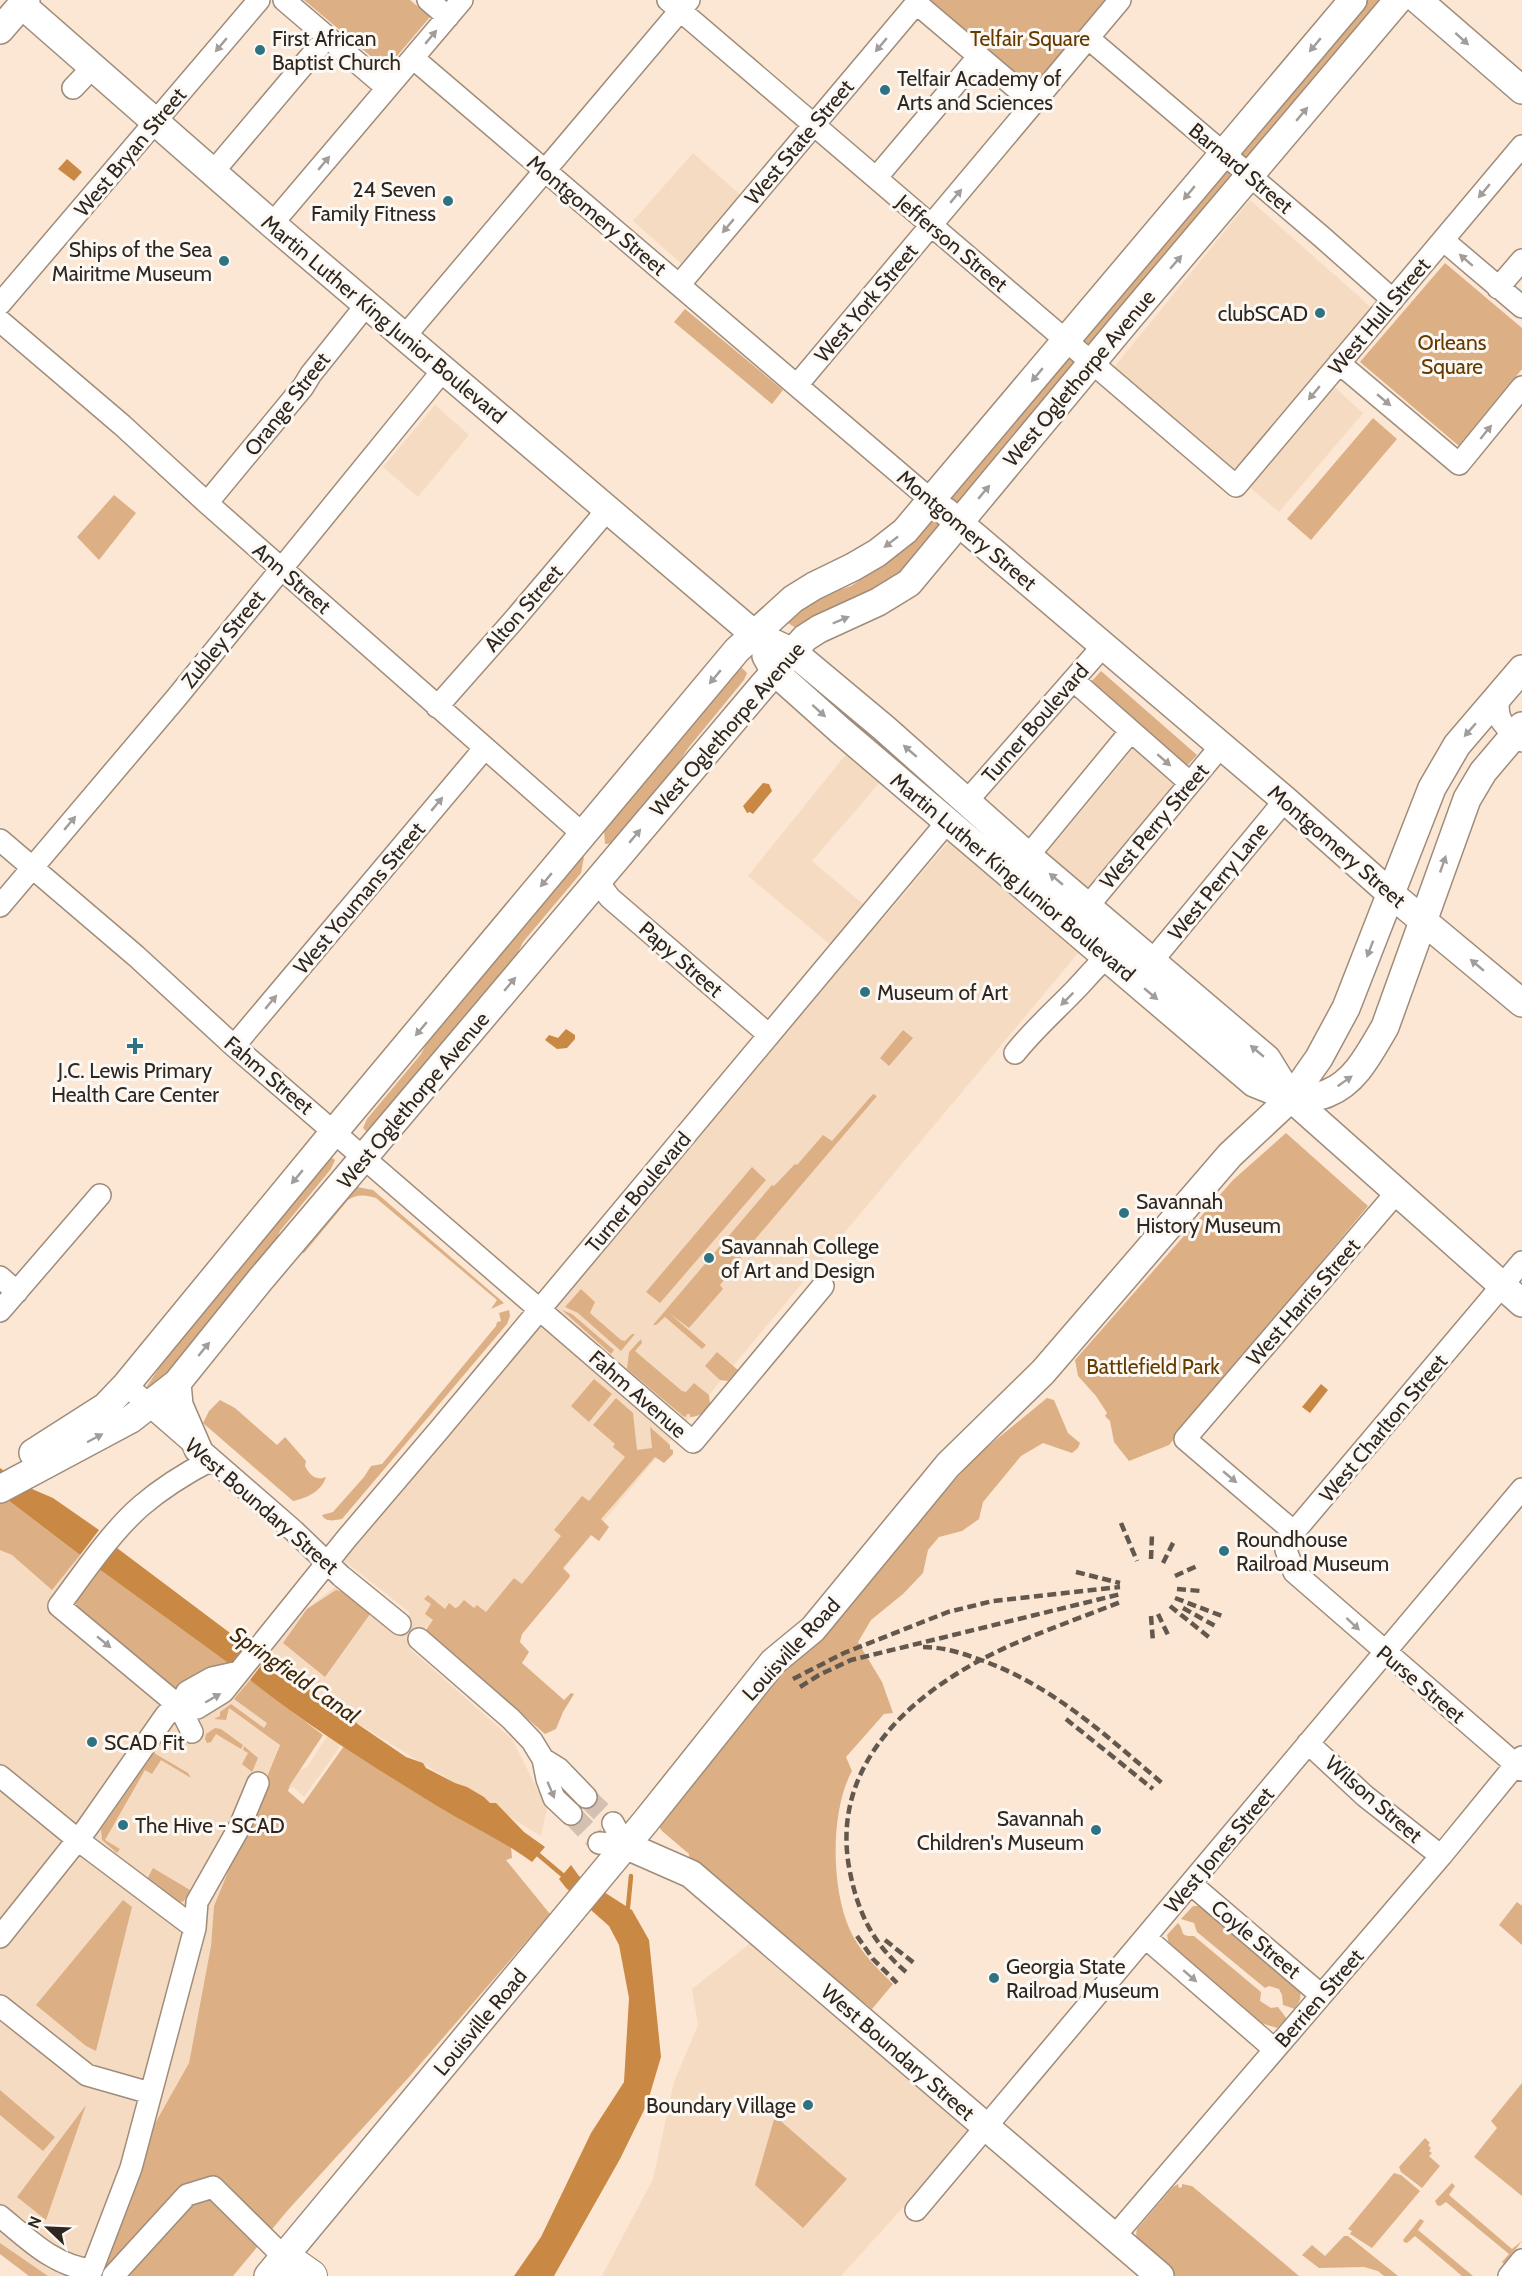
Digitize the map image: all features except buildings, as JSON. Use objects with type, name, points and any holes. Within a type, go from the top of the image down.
[{"type":"highway","points":[[276,2267],[311,2276]]},
{"type":"main road","name":"West Oglethorpe Avenue","points":[[37,1460],[105,1407],[126,1385],[737,650],[793,599],[877,553],[906,531],[1353,0]]},
{"type":"main road","name":"West Oglethorpe Avenue","points":[[37,1460],[131,1419],[177,1383],[597,881],[805,638],[909,583],[1398,0]]},
{"type":"main road","points":[[1418,0],[1522,90]]},
{"type":"main road","name":"Martin Luther King Junior Boulevard","points":[[21,2],[272,224],[754,634],[793,652],[1267,1059],[1291,1098],[1513,1295]]},
{"type":"main road","points":[[0,30],[21,2]]},
{"type":"main road","name":"Montgomery Street","points":[[932,501],[1285,800],[1391,894],[1522,1003]]},
{"type":"main road","name":"Martin Luther King Junior Boulevard","points":[[754,634],[775,672],[1254,1083],[1291,1098]]},
{"type":"main road","name":"Louisville Road","points":[[276,2267],[586,1892],[612,1837],[773,1662],[813,1629],[948,1465],[1043,1372],[1230,1155],[1291,1098],[1319,1059],[1339,1025],[1432,788],[1457,745],[1522,669]]},
{"type":"main road","points":[[1291,1098],[1327,1094],[1353,1077],[1385,1027],[1467,799],[1483,772],[1520,734]]},
{"type":"main road","points":[[584,836],[590,843],[597,881]]},
{"type":"main road","points":[[177,1383],[179,1405],[205,1454]]},
{"type":"main road","points":[[0,1471],[37,1460]]},
{"type":"main road","points":[[0,1489],[37,1460]]},
{"type":"main road","name":"West Boundary Street","points":[[612,1837],[691,1874],[1160,2276]]},
{"type":"street","name":"West Bryan Street","points":[[0,304],[259,0]]},
{"type":"street","points":[[284,0],[387,88]]},
{"type":"street","points":[[428,0],[448,17]]},
{"type":"street","points":[[272,224],[462,0]]},
{"type":"street","name":"West York Street","points":[[797,385],[1120,0]]},
{"type":"street","points":[[917,2],[1034,103]]},
{"type":"street","name":"West State Street","points":[[679,285],[917,2]]},
{"type":"street","points":[[405,336],[545,171],[679,4]]},
{"type":"street","name":"Jefferson Street","points":[[679,4],[813,125],[1236,486]]},
{"type":"street","points":[[213,172],[327,37]]},
{"type":"street","name":"Barnard Street","points":[[1088,38],[1393,300]]},
{"type":"street","points":[[876,178],[979,56]]},
{"type":"street","name":"Montgomery Street","points":[[413,58],[932,501]]},
{"type":"street","points":[[73,88],[93,67]]},
{"type":"street","name":"West Hull Street","points":[[1236,486],[1522,146]]},
{"type":"street","points":[[1443,240],[1522,308]]},
{"type":"street","points":[[1498,288],[1522,260]]},
{"type":"street","name":"Orange Street","points":[[207,503],[303,387],[310,374],[367,304]]},
{"type":"street","name":"Ann Street","points":[[0,321],[122,425],[280,568],[584,836]]},
{"type":"street","points":[[1339,363],[1460,464],[1519,398]]},
{"type":"street","name":"Zubley Street","points":[[0,906],[177,697],[444,369]]},
{"type":"street","name":"Alton Street","points":[[437,706],[608,509]]},
{"type":"street","name":"Turner Boulevard","points":[[967,801],[1103,646]]},
{"type":"street","points":[[1073,680],[1190,782]]},
{"type":"street","points":[[1499,696],[1497,711],[1502,723],[1520,734]]},
{"type":"street","points":[[1028,856],[1131,731]]},
{"type":"street","name":"West Perry Street","points":[[1088,906],[1221,746]]},
{"type":"street","name":"West Youmans Street","points":[[234,1046],[484,749]]},
{"type":"street","name":"West Perry Lane","points":[[1143,953],[1285,800]]},
{"type":"street","name":"Turner Boulevard","points":[[179,1706],[187,1692],[212,1678],[239,1672],[326,1563],[948,821]]},
{"type":"street","name":"Fahm Street","points":[[0,840],[136,956],[234,1046],[539,1308]]},
{"type":"street","name":"Papy Street","points":[[597,881],[610,898],[769,1035]]},
{"type":"street","points":[[1015,1053],[1035,1029],[1107,956],[1143,953]]},
{"type":"street","name":"West Harris Street","points":[[1294,1532],[1185,1439],[1397,1192]]},
{"type":"street","points":[[0,1311],[100,1195]]},
{"type":"street","name":"West Charlton Street","points":[[1294,1532],[1513,1295],[1522,1262]]},
{"type":"street","points":[[0,1277],[17,1292]]},
{"type":"street","name":"Fahm Avenue","points":[[539,1308],[693,1442],[823,1286]]},
{"type":"street","name":"West Boundary Street","points":[[126,1385],[294,1531],[326,1563],[400,1624]]},
{"type":"street","points":[[192,1732],[179,1706],[58,1606],[139,1508],[205,1454]]},
{"type":"street","name":"West Jones Street","points":[[916,2210],[1522,1489]]},
{"type":"street","name":"Purse Street","points":[[1294,1532],[1286,1550],[1294,1572],[1384,1653],[1520,1764]]},
{"type":"street","points":[[419,1639],[532,1740],[543,1759],[554,1798],[571,1815]]},
{"type":"street","points":[[0,1937],[78,1840],[166,1715],[179,1706]]},
{"type":"street","name":"Wilson Street","points":[[1308,1743],[1365,1796],[1441,1856]]},
{"type":"street","points":[[543,1759],[559,1769],[586,1797]]},
{"type":"street","name":"Berrien Street","points":[[1114,2237],[1520,1764]]},
{"type":"street","points":[[0,1776],[78,1840],[195,1928]]},
{"type":"street","points":[[0,2216],[36,2246],[60,2262],[76,2268],[92,2270],[131,2168],[195,1928],[197,1902],[240,1826],[258,1783]]},
{"type":"street","name":"Coyle Street","points":[[1191,1884],[1322,1995]]},
{"type":"street","points":[[1146,1938],[1274,2049]]},
{"type":"street","points":[[0,2006],[19,2032],[82,2083],[150,2093]]},
{"type":"street","points":[[113,2276],[187,2195],[213,2187],[276,2267]]},
{"type":"street","points":[[1509,2276],[1522,2260]]},
{"type":"shaded area","points":[[693,153],[743,197],[683,265],[633,221]]},
{"type":"shaded area","points":[[67,159],[82,172],[74,181],[58,169]]},
{"type":"shaded area","points":[[1250,200],[1373,309],[1319,373],[1363,413],[1279,512],[1111,371]]},
{"type":"shaded area","points":[[435,405],[469,435],[418,497],[383,467]]},
{"type":"shaded area","name":"Savannah College of Art and Design","points":[[1136,745],[1184,785],[1057,934],[1079,952],[480,1669],[427,1626],[410,1649],[512,1739],[547,1808],[541,1836],[357,1723],[304,1797],[293,1787],[260,1800],[266,1785],[307,1767],[344,1710],[266,1658],[307,1608],[335,1587],[351,1592],[395,1635],[410,1613],[341,1558],[847,959],[748,876],[847,753],[881,781],[812,861],[882,920],[954,835],[1017,889]]},
{"type":"shaded area","points":[[763,783],[769,784],[772,791],[753,814],[747,813],[743,806]]},
{"type":"shaded area","points":[[566,1029],[575,1035],[575,1039],[567,1048],[557,1049],[545,1040],[549,1035],[558,1038]]},
{"type":"shaded area","points":[[1321,1384],[1328,1390],[1310,1413],[1302,1407]]},
{"type":"shaded area","points":[[0,1468],[25,1486],[53,1498],[99,1530],[80,1555],[0,1494]]},
{"type":"shaded area","name":"The Hive - SCAD","points":[[5,1498],[231,1665],[292,1714],[214,1906],[211,1946],[189,2063],[153,2127],[119,2232],[99,2276],[29,2276],[0,2254],[0,1500]]},
{"type":"shaded area","points":[[117,1548],[246,1645],[231,1665],[99,1569]]},
{"type":"shaded area","points":[[265,1660],[341,1710],[406,1757],[423,1763],[426,1768],[467,1787],[490,1803],[496,1803],[524,1832],[545,1847],[532,1862],[342,1746],[250,1680]]},
{"type":"shaded area","points":[[571,1865],[579,1876],[632,1910],[649,1940],[661,2057],[647,2104],[620,2159],[554,2276],[514,2276],[541,2237],[591,2133],[624,2082],[629,1998],[619,1945],[609,1926],[559,1879]]},
{"type":"shaded area","name":"Boundary Village","points":[[753,1941],[974,2129],[841,2276],[602,2276],[653,2179],[674,2082],[698,2025],[692,1989]]},
{"type":"green space","points":[[304,0],[410,0],[430,17],[386,69]]},
{"type":"green space","name":"Telfair Square","points":[[930,0],[1111,0],[1035,92],[928,3]]},
{"type":"green space","points":[[1356,0],[1400,0],[919,565],[802,632],[788,623],[814,599],[851,586],[875,570],[915,531]]},
{"type":"green space","name":"Orleans Square","points":[[1445,263],[1522,328],[1522,369],[1459,446],[1360,362]]},
{"type":"green space","points":[[685,309],[783,390],[772,404],[674,322]]},
{"type":"green space","points":[[1373,418],[1397,439],[1311,540],[1287,519]]},
{"type":"green space","points":[[114,495],[136,513],[99,560],[77,537]]},
{"type":"green space","points":[[740,666],[747,673],[744,680],[689,747],[618,843],[605,844],[604,830],[607,820]]},
{"type":"green space","points":[[1101,671],[1197,755],[1186,767],[1091,682]]},
{"type":"green space","points":[[584,857],[581,873],[523,942],[506,977],[370,1135],[363,1128],[367,1119],[421,1054],[438,1022],[570,862]]},
{"type":"green space","points":[[903,1030],[913,1038],[889,1066],[880,1058]]},
{"type":"green space","points":[[873,1094],[877,1096],[740,1257],[742,1259],[720,1285],[723,1289],[689,1328],[669,1313],[706,1345],[702,1349],[665,1317],[653,1325],[772,1185],[774,1186],[795,1164],[797,1165],[823,1135],[832,1141]]},
{"type":"green space","name":"Battlefield Park","points":[[1286,1133],[1368,1206],[1169,1445],[1129,1461],[1114,1442],[1110,1421],[1105,1416],[1107,1413],[1096,1396],[1078,1376],[1075,1360],[1233,1180]]},
{"type":"green space","points":[[329,1156],[335,1160],[331,1169],[280,1231],[271,1254],[162,1383],[148,1391],[147,1386],[165,1359],[205,1310],[216,1284]]},
{"type":"green space","points":[[752,1167],[766,1180],[660,1303],[646,1292]]},
{"type":"green space","points":[[357,1187],[373,1190],[504,1303],[491,1309],[497,1300],[372,1197],[358,1196],[348,1200],[304,1253],[301,1253]]},
{"type":"green space","points":[[581,1289],[595,1302],[590,1313],[621,1340],[625,1341],[635,1334],[621,1351],[578,1313],[565,1307]]},
{"type":"green space","points":[[509,1310],[510,1316],[507,1324],[342,1519],[324,1518],[322,1515],[333,1512],[371,1466],[382,1464],[497,1322],[501,1321],[499,1313]]},
{"type":"green space","points":[[562,1310],[572,1314],[614,1350],[611,1354]]},
{"type":"green space","points":[[641,1339],[642,1343],[635,1351],[682,1391],[686,1392],[694,1383],[709,1395],[710,1404],[704,1412],[693,1417],[690,1417],[690,1414],[683,1416],[627,1369],[629,1352]]},
{"type":"green space","points":[[717,1352],[738,1370],[728,1381],[720,1380],[705,1366]]},
{"type":"green space","points":[[594,1379],[612,1394],[589,1422],[571,1406]]},
{"type":"green space","points":[[616,1398],[633,1413],[637,1450],[652,1448],[650,1427],[670,1445],[673,1454],[664,1463],[655,1457],[601,1519],[609,1527],[599,1541],[591,1535],[563,1568],[570,1575],[569,1578],[522,1634],[520,1642],[529,1652],[522,1663],[564,1700],[571,1693],[574,1694],[556,1729],[545,1734],[426,1630],[433,1620],[425,1614],[431,1604],[424,1599],[428,1595],[445,1609],[449,1603],[455,1608],[458,1607],[464,1600],[474,1608],[477,1605],[486,1612],[514,1578],[522,1584],[561,1536],[554,1530],[582,1496],[589,1501],[625,1457],[613,1447],[615,1444],[593,1425]]},
{"type":"green space","points":[[1047,1398],[1054,1400],[1068,1433],[1080,1443],[1078,1448],[1072,1453],[1043,1443],[1021,1456],[983,1502],[979,1519],[962,1531],[939,1537],[928,1550],[923,1573],[903,1594],[871,1620],[858,1642],[882,1682],[893,1713],[884,1714],[846,1757],[852,1771],[840,1807],[837,1828],[836,1872],[839,1893],[850,1930],[869,1959],[893,1984],[872,2009],[689,1858],[689,1854],[658,1825],[773,1681],[815,1642],[975,1457]]},
{"type":"green space","points":[[220,1400],[235,1408],[277,1445],[285,1437],[306,1461],[305,1466],[311,1474],[316,1478],[326,1477],[321,1487],[308,1496],[293,1501],[203,1423],[209,1411]]},
{"type":"green space","points":[[5,1498],[80,1555],[52,1590],[12,1555],[0,1550],[0,1500]]},
{"type":"green space","points":[[99,1569],[231,1665],[179,1691],[170,1686],[76,1606],[77,1598]]},
{"type":"green space","points":[[336,1590],[350,1594],[370,1614],[325,1677],[283,1643],[307,1609]]},
{"type":"green space","points":[[250,1680],[323,1735],[288,1791],[303,1804],[344,1746],[439,1807],[511,1847],[512,1858],[506,1860],[550,1914],[410,2076],[288,2210],[233,2276],[99,2276],[119,2232],[153,2127],[189,2063],[211,1946],[214,1906],[280,1745],[229,1708],[226,1720],[214,1719],[231,1704],[264,1728],[267,1723],[234,1699]]},
{"type":"green space","points":[[215,1728],[221,1729],[243,1745],[241,1749],[216,1734],[211,1742],[207,1743],[206,1734]]},
{"type":"green space","points":[[244,1746],[258,1758],[252,1772],[242,1764],[248,1753],[243,1750]]},
{"type":"green space","points":[[154,1753],[188,1773],[191,1778],[161,1760],[152,1774],[145,1770],[105,1840],[120,1849],[117,1853],[102,1840],[101,1829]]},
{"type":"green space","points":[[153,1868],[190,1890],[184,1901],[176,1903],[145,1883]]},
{"type":"green space","points":[[123,1900],[132,1907],[96,2051],[86,2046],[36,2005]]},
{"type":"green space","points":[[1517,1902],[1522,1906],[1522,1945],[1499,1925]]},
{"type":"green space","points":[[1193,1906],[1204,1906],[1301,1989],[1300,2000],[1295,2009],[1283,2005],[1279,1989],[1269,1986],[1265,1988],[1197,1932],[1194,1923],[1181,1919]]},
{"type":"green space","points":[[1178,1923],[1184,1934],[1194,1936],[1261,1992],[1260,2001],[1271,2008],[1278,2007],[1287,2019],[1277,2028],[1261,2023],[1169,1945],[1167,1935]]},
{"type":"green space","points":[[1522,2083],[1522,2196],[1474,2157],[1497,2128],[1491,2121]]},
{"type":"green space","points":[[0,2090],[55,2137],[43,2151],[0,2115]]},
{"type":"green space","points":[[86,2105],[46,2220],[17,2197]]},
{"type":"green space","points":[[775,2116],[847,2179],[803,2228],[755,2185]]},
{"type":"green space","points":[[1425,2138],[1430,2143],[1429,2151],[1432,2153],[1429,2156],[1440,2166],[1422,2188],[1401,2172],[1399,2167]]},
{"type":"green space","points":[[1394,2173],[1401,2175],[1420,2191],[1372,2248],[1350,2234],[1352,2231],[1348,2229]]},
{"type":"green space","points":[[1452,2183],[1455,2186],[1449,2195],[1512,2249],[1522,2241],[1504,2264],[1502,2262],[1509,2254],[1446,2202],[1440,2206],[1437,2205],[1435,2201]]},
{"type":"green space","points":[[1178,2184],[1179,2188],[1182,2184],[1192,2186],[1299,2276],[1173,2276],[1148,2256],[1138,2243],[1136,2236],[1137,2229]]},
{"type":"green space","points":[[1420,2219],[1424,2221],[1418,2230],[1473,2276],[1462,2276],[1415,2236],[1407,2243],[1404,2242],[1403,2240]]},
{"type":"green space","points":[[1344,2236],[1348,2236],[1398,2276],[1384,2276],[1378,2271],[1364,2267],[1319,2268],[1302,2255],[1312,2245],[1325,2256]]},
{"type":"green space","points":[[0,2243],[48,2276],[29,2276],[0,2254]]},
{"type":"waterway","name":"Springfield Canal","points":[[534,1851],[566,1878]]},
{"type":"waterway","points":[[628,1907],[631,1876]]},
{"type":"tunnel","points":[[586,1797],[613,1823]]},
{"type":"tunnel","points":[[571,1814],[599,1843]]},
{"type":"railway","points":[[1121,1523],[1137,1561]]},
{"type":"railway","points":[[1151,1559],[1152,1534]]},
{"type":"railway","points":[[1163,1563],[1174,1541]]},
{"type":"railway","points":[[1175,1576],[1197,1566]]},
{"type":"railway","points":[[1076,1572],[1120,1583]]},
{"type":"railway","points":[[793,1679],[844,1653],[948,1612],[993,1601],[1120,1587]]},
{"type":"railway","points":[[1177,1589],[1201,1591]]},
{"type":"railway","points":[[800,1687],[851,1660],[1121,1594]]},
{"type":"railway","points":[[1175,1598],[1222,1616]]},
{"type":"railway","points":[[906,1972],[875,1938],[856,1898],[849,1867],[847,1828],[853,1793],[868,1760],[888,1731],[914,1705],[944,1682],[1009,1646],[1123,1601]]},
{"type":"railway","points":[[1170,1606],[1210,1638]]},
{"type":"railway","points":[[1183,1608],[1217,1627]]},
{"type":"railway","points":[[1158,1614],[1169,1637]]},
{"type":"railway","points":[[1151,1616],[1153,1642]]},
{"type":"railway","points":[[923,1647],[945,1649],[967,1655],[1032,1683],[1077,1713],[1162,1783]]},
{"type":"railway","points":[[1066,1719],[1153,1789]]},
{"type":"railway","points":[[857,1936],[873,1959],[897,1983]]},
{"type":"railway","points":[[885,1940],[914,1963]]},
{"type":"place","name":"First African Baptist Church","points":[[260,50]]},
{"type":"place","name":"Telfair Academy of Arts and Sciences","points":[[885,90]]},
{"type":"place","name":"24 Seven Family Fitness","points":[[448,201]]},
{"type":"place","name":"Ships of the Sea Mairitme Museum","points":[[224,261]]},
{"type":"place","name":"clubSCAD","points":[[1320,313]]},
{"type":"place","name":"Museum of Art","points":[[865,992]]},
{"type":"place","name":"J.C. Lewis Primary Health Care Center","points":[[135,1046]]},
{"type":"place","name":"Savannah History Museum","points":[[1124,1213]]},
{"type":"place","name":"Savannah College of Art and Design","points":[[709,1258]]},
{"type":"place","name":"Roundhouse Railroad Museum","points":[[1224,1551]]},
{"type":"place","name":"SCAD Fit","points":[[92,1742]]},
{"type":"place","name":"The Hive - SCAD","points":[[123,1825]]},
{"type":"place","name":"Savannah Children's Museum","points":[[1096,1830]]},
{"type":"place","name":"Georgia State Railroad Museum","points":[[994,1978]]},
{"type":"place","name":"Boundary Village","points":[[808,2105]]}]
